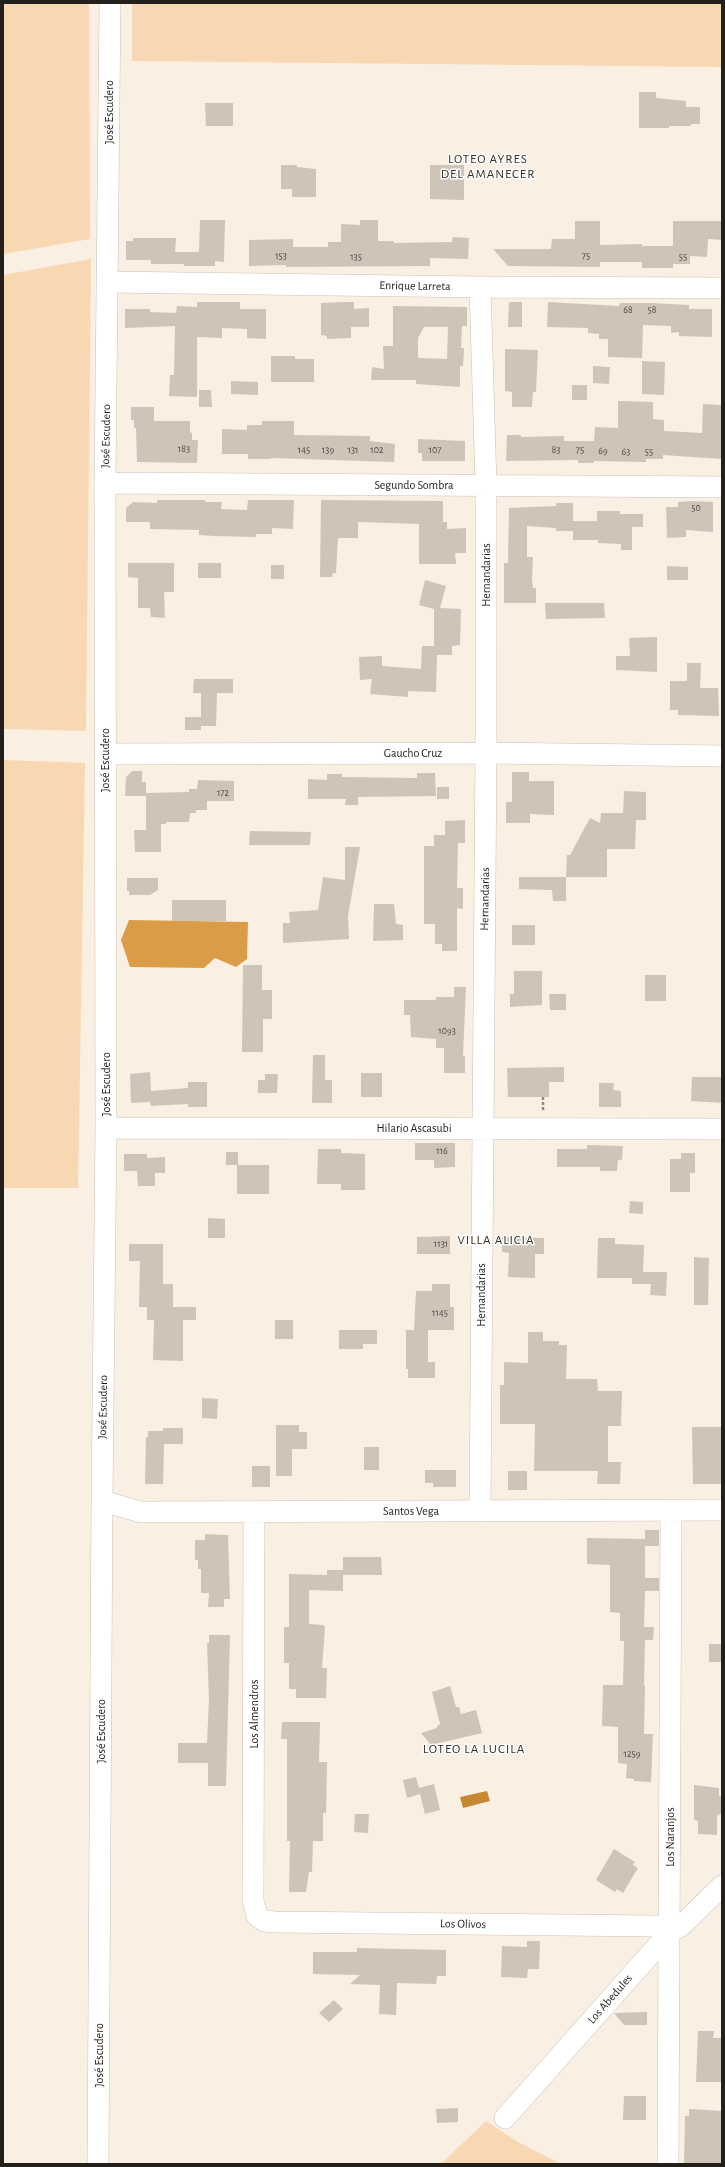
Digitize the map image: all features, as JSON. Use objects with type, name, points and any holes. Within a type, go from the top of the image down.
[{"type":"street","name":"José Escudero","points":[[98,2164],[106,1128],[105,483],[110,3]]},
{"type":"street","name":"Enrique Larreta","points":[[108,282],[480,287],[722,288]]},
{"type":"street","name":"Hernandarias","points":[[480,287],[486,485],[486,753],[480,1511]]},
{"type":"street","name":"Segundo Sombra","points":[[105,483],[722,487]]},
{"type":"street","name":"Gaucho Cruz","points":[[105,754],[486,753],[722,756]]},
{"type":"street","name":"Hilario Ascasubi","points":[[106,1128],[722,1129]]},
{"type":"street","name":"Santos Vega","points":[[102,1500],[141,1512],[722,1510]]},
{"type":"street","name":"Los Naranjos","points":[[668,2164],[671,1510]]},
{"type":"street","name":"Los Almendros","points":[[254,1512],[253,1900],[256,1916]]},
{"type":"street","name":"Los Abedules","points":[[505,2118],[670,1932],[682,1925],[722,1886]]},
{"type":"street","name":"Los Olivos","points":[[256,1916],[264,1921],[275,1922],[656,1926],[670,1932]]},
{"type":"shaded area","points":[[3,3],[89,3],[90,239],[3,254]]},
{"type":"shaded area","points":[[132,3],[722,3],[722,67],[132,61]]},
{"type":"shaded area","points":[[91,259],[86,731],[3,729],[3,275]]},
{"type":"shaded area","points":[[3,760],[85,763],[78,1188],[3,1188]]},
{"type":"shaded area","points":[[129,920],[248,922],[247,959],[236,967],[215,958],[204,968],[130,967],[121,940]]},
{"type":"shaded area","points":[[487,1791],[490,1801],[463,1808],[460,1797]]},
{"type":"shaded area","points":[[486,2121],[518,2142],[561,2164],[441,2164]]},
{"type":"building","points":[[639,92],[656,92],[656,98],[686,101],[686,107],[700,107],[700,124],[691,124],[691,126],[669,126],[669,128],[639,128]]},
{"type":"building","points":[[205,103],[233,103],[233,126],[206,126]]},
{"type":"building","points":[[281,165],[297,165],[297,167],[316,169],[316,197],[292,197],[292,189],[281,189]]},
{"type":"building","points":[[430,165],[464,165],[464,200],[430,199]]},
{"type":"building","points":[[200,220],[225,220],[224,262],[215,261],[215,266],[184,266],[184,264],[151,264],[151,260],[126,260],[126,241],[133,241],[133,238],[176,238],[175,252],[199,252]]},
{"type":"building","points":[[360,220],[378,220],[378,241],[394,241],[394,243],[452,242],[453,237],[469,238],[468,259],[430,258],[430,266],[249,266],[249,240],[293,239],[293,247],[328,247],[328,242],[341,242],[341,224],[360,225]]},
{"type":"building","points":[[575,221],[600,221],[600,245],[642,244],[642,246],[673,246],[673,221],[722,221],[722,240],[708,239],[707,257],[690,256],[690,264],[673,264],[673,268],[642,268],[642,262],[600,262],[600,267],[508,266],[493,249],[551,249],[552,239],[575,239]]},
{"type":"building","points":[[197,302],[240,302],[240,309],[266,309],[266,339],[247,338],[247,329],[222,328],[222,338],[197,337],[197,397],[169,396],[170,375],[174,375],[175,326],[125,328],[125,309],[150,309],[150,312],[176,313],[177,306],[197,307]]},
{"type":"building","points":[[354,302],[354,309],[369,308],[369,327],[351,327],[351,338],[327,339],[327,336],[321,335],[321,303]]},
{"type":"building","points":[[509,302],[522,302],[522,327],[508,327]]},
{"type":"building","points":[[548,302],[619,306],[620,303],[651,303],[689,305],[689,309],[712,309],[712,337],[679,336],[679,332],[671,333],[671,326],[643,325],[642,358],[608,357],[608,339],[599,339],[599,334],[588,333],[588,328],[547,327]]},
{"type":"building","points":[[393,306],[467,307],[467,326],[462,326],[461,348],[464,348],[463,366],[460,366],[460,387],[416,384],[416,380],[371,380],[372,367],[384,369],[383,346],[393,346]],"holes":[[[424,327],[448,327],[447,359],[418,358],[418,338]]]},
{"type":"building","points":[[505,349],[538,350],[536,392],[533,392],[532,407],[512,407],[512,392],[505,391]]},
{"type":"building","points":[[271,356],[295,356],[295,359],[314,359],[314,382],[271,382]]},
{"type":"building","points":[[642,361],[665,362],[664,395],[642,394]]},
{"type":"building","points":[[593,366],[610,367],[609,384],[593,383]]},
{"type":"building","points":[[231,381],[258,382],[258,395],[231,394]]},
{"type":"building","points":[[572,385],[587,385],[587,400],[572,400]]},
{"type":"building","points":[[199,390],[211,390],[212,407],[199,407]]},
{"type":"building","points":[[618,401],[653,402],[653,419],[664,420],[664,431],[702,433],[703,404],[721,405],[722,459],[663,455],[663,459],[646,459],[646,462],[594,461],[594,463],[578,463],[578,460],[506,461],[507,435],[521,435],[521,437],[564,436],[564,441],[594,441],[595,427],[618,428]]},
{"type":"building","points":[[131,407],[154,407],[154,421],[190,421],[192,440],[198,440],[197,463],[137,462],[136,428],[134,428],[134,420],[131,420]]},
{"type":"building","points":[[262,421],[294,421],[294,435],[370,436],[370,441],[395,444],[394,462],[271,458],[248,459],[248,454],[222,454],[222,429],[247,430],[247,425],[262,425]]},
{"type":"building","points":[[418,439],[465,441],[465,461],[422,461],[422,453],[418,453]]},
{"type":"building","points":[[157,500],[205,500],[205,502],[222,502],[221,509],[247,510],[248,500],[294,500],[293,529],[272,528],[272,534],[256,534],[256,537],[214,536],[199,535],[199,530],[150,529],[150,522],[126,522],[126,508],[133,502],[157,503]]},
{"type":"building","points":[[321,500],[443,501],[443,522],[447,522],[447,529],[466,528],[466,553],[455,553],[456,564],[419,564],[419,524],[358,522],[358,538],[338,538],[336,573],[333,573],[332,577],[320,577]]},
{"type":"building","points":[[678,502],[713,502],[713,532],[686,530],[686,537],[667,538],[666,507],[678,507]]},
{"type":"building","points":[[556,503],[573,503],[573,531],[556,531],[556,528],[527,526],[527,557],[533,557],[532,579],[533,588],[536,588],[536,603],[504,603],[504,563],[508,563],[509,508],[556,506]]},
{"type":"building","points":[[597,511],[620,511],[620,514],[643,514],[643,527],[632,527],[632,550],[621,550],[621,544],[598,543],[598,540],[573,540],[573,521],[597,521]]},
{"type":"building","points":[[128,563],[174,563],[174,592],[164,592],[165,618],[151,617],[150,608],[138,608],[138,578],[128,577]]},
{"type":"building","points":[[198,563],[221,563],[221,578],[198,578]]},
{"type":"building","points":[[271,565],[284,565],[284,579],[271,579]]},
{"type":"building","points":[[667,566],[688,567],[688,580],[667,580]]},
{"type":"building","points":[[425,580],[446,586],[440,608],[461,609],[460,645],[452,646],[452,655],[437,655],[436,692],[408,691],[408,697],[370,694],[372,679],[360,680],[359,657],[382,656],[382,666],[421,669],[422,646],[434,646],[434,609],[419,605]]},
{"type":"building","points":[[545,603],[604,603],[605,618],[546,619]]},
{"type":"building","points":[[657,637],[657,672],[616,670],[616,656],[630,656],[629,638]]},
{"type":"building","points":[[687,663],[701,663],[700,688],[718,688],[719,716],[678,715],[678,710],[670,710],[670,681],[687,681]]},
{"type":"building","points":[[194,679],[233,679],[233,693],[217,693],[216,726],[201,726],[201,730],[185,730],[185,717],[201,717],[201,693],[193,693]]},
{"type":"building","points":[[132,771],[142,771],[142,782],[146,782],[146,796],[125,796],[126,777]]},
{"type":"building","points":[[512,772],[529,772],[529,781],[554,781],[554,815],[530,814],[530,823],[506,823],[506,802],[512,802]]},
{"type":"building","points":[[417,773],[435,773],[436,796],[358,797],[358,805],[345,805],[346,799],[308,799],[308,779],[327,780],[327,774],[342,774],[342,777],[417,778]]},
{"type":"building","points":[[198,780],[234,781],[234,801],[207,801],[207,810],[196,810],[196,813],[190,813],[189,822],[166,822],[166,824],[161,824],[161,852],[135,852],[134,830],[146,830],[146,793],[189,792],[189,789],[197,789]]},
{"type":"building","points":[[437,787],[449,787],[449,799],[437,799]]},
{"type":"building","points":[[624,791],[646,792],[646,820],[636,820],[635,849],[607,849],[607,877],[566,877],[567,855],[570,855],[590,818],[600,823],[601,813],[623,813]]},
{"type":"building","points":[[465,820],[465,843],[458,843],[457,888],[463,888],[463,909],[457,908],[457,951],[442,951],[442,944],[435,944],[435,924],[424,924],[424,846],[434,846],[434,835],[445,835],[445,821]]},
{"type":"building","points":[[250,831],[311,832],[310,845],[249,845]]},
{"type":"building","points":[[345,847],[360,847],[348,916],[349,939],[283,943],[283,923],[290,923],[289,912],[318,910],[323,877],[345,880]]},
{"type":"building","points":[[519,877],[566,877],[566,901],[553,901],[552,890],[519,889]]},
{"type":"building","points":[[127,878],[158,878],[158,890],[150,895],[129,895],[129,891],[127,891]]},
{"type":"building","points":[[172,900],[226,900],[226,921],[172,921]]},
{"type":"building","points":[[374,904],[394,904],[396,924],[403,925],[403,940],[373,941]]},
{"type":"building","points":[[512,925],[535,925],[535,945],[512,945]]},
{"type":"building","points":[[243,965],[262,965],[262,990],[272,990],[272,1019],[263,1019],[263,1052],[242,1052]]},
{"type":"building","points":[[514,971],[542,971],[542,1005],[510,1007],[510,994],[514,994]]},
{"type":"building","points":[[645,975],[666,975],[666,1001],[645,1001]]},
{"type":"building","points":[[454,987],[466,987],[463,1056],[465,1056],[465,1073],[444,1073],[444,1048],[436,1048],[436,1039],[411,1037],[410,1015],[404,1015],[404,1000],[436,1000],[436,997],[454,997]]},
{"type":"building","points":[[549,994],[566,994],[566,1010],[550,1010]]},
{"type":"building","points":[[313,1055],[325,1055],[325,1080],[332,1080],[332,1103],[312,1103]]},
{"type":"building","points":[[564,1067],[564,1082],[549,1082],[549,1097],[508,1097],[507,1068]]},
{"type":"building","points":[[150,1072],[151,1091],[188,1088],[188,1082],[207,1082],[207,1107],[188,1107],[188,1104],[151,1106],[150,1102],[131,1103],[130,1074]]},
{"type":"building","points":[[361,1073],[382,1073],[382,1097],[361,1097]]},
{"type":"building","points":[[265,1074],[278,1074],[277,1093],[258,1093],[258,1080],[265,1080]]},
{"type":"building","points":[[692,1077],[722,1077],[722,1103],[691,1101]]},
{"type":"building","points":[[599,1083],[614,1083],[613,1090],[621,1091],[621,1107],[599,1107]]},
{"type":"building","points":[[415,1143],[455,1143],[455,1167],[434,1168],[434,1160],[415,1160]]},
{"type":"building","points":[[587,1145],[623,1146],[622,1160],[618,1160],[617,1171],[600,1171],[600,1167],[557,1167],[557,1149],[587,1149]]},
{"type":"building","points":[[318,1149],[341,1149],[341,1153],[365,1154],[365,1190],[341,1190],[341,1184],[317,1184]]},
{"type":"building","points":[[226,1152],[238,1152],[238,1165],[226,1165]]},
{"type":"building","points":[[681,1153],[695,1153],[695,1173],[690,1173],[690,1192],[670,1192],[670,1159],[681,1159]]},
{"type":"building","points":[[124,1154],[147,1154],[147,1158],[165,1157],[165,1173],[155,1173],[155,1186],[138,1186],[137,1171],[124,1171]]},
{"type":"building","points":[[237,1165],[269,1165],[269,1194],[237,1194]]},
{"type":"building","points":[[630,1201],[643,1202],[643,1214],[629,1213]]},
{"type":"building","points":[[208,1218],[225,1219],[225,1238],[208,1238]]},
{"type":"building","points":[[450,1236],[450,1254],[417,1254],[417,1237]]},
{"type":"building","points":[[502,1237],[544,1238],[544,1254],[535,1254],[535,1278],[508,1277],[509,1253],[502,1252]]},
{"type":"building","points":[[598,1238],[615,1238],[615,1244],[644,1245],[643,1272],[667,1272],[666,1296],[650,1295],[651,1284],[632,1284],[632,1278],[597,1278]]},
{"type":"building","points":[[129,1244],[163,1244],[163,1284],[173,1284],[173,1307],[196,1307],[196,1320],[183,1320],[183,1361],[153,1360],[154,1320],[147,1320],[147,1307],[139,1307],[140,1261],[129,1261]]},
{"type":"building","points":[[694,1257],[709,1258],[708,1305],[694,1305]]},
{"type":"building","points":[[432,1284],[450,1284],[450,1307],[454,1307],[454,1330],[428,1330],[428,1362],[435,1362],[435,1378],[408,1378],[408,1369],[406,1369],[406,1330],[414,1330],[416,1291],[432,1291]]},
{"type":"building","points":[[275,1320],[293,1320],[293,1339],[275,1339]]},
{"type":"building","points":[[339,1330],[377,1330],[377,1344],[363,1344],[363,1349],[339,1349]]},
{"type":"building","points":[[528,1332],[543,1332],[543,1341],[559,1341],[559,1345],[567,1345],[566,1379],[597,1379],[598,1391],[622,1391],[621,1426],[608,1426],[608,1462],[621,1462],[620,1484],[597,1484],[598,1471],[534,1471],[535,1424],[500,1424],[500,1385],[504,1385],[504,1362],[528,1363]]},
{"type":"building","points":[[202,1398],[218,1399],[217,1419],[202,1418]]},
{"type":"building","points":[[276,1425],[299,1425],[299,1432],[307,1432],[307,1449],[292,1449],[292,1476],[276,1476]]},
{"type":"building","points":[[692,1427],[722,1427],[722,1484],[693,1484]]},
{"type":"building","points":[[163,1428],[183,1428],[183,1444],[164,1444],[163,1484],[145,1484],[146,1437],[148,1437],[148,1431],[163,1431]]},
{"type":"building","points":[[364,1447],[379,1447],[379,1470],[364,1470]]},
{"type":"building","points":[[252,1466],[270,1466],[270,1487],[252,1487]]},
{"type":"building","points":[[425,1470],[456,1470],[456,1487],[433,1487],[433,1483],[425,1483]]},
{"type":"building","points":[[508,1471],[527,1471],[527,1490],[508,1490]]},
{"type":"building","points":[[645,1530],[659,1530],[659,1546],[645,1546]]},
{"type":"building","points":[[205,1534],[228,1535],[230,1599],[224,1599],[224,1607],[208,1607],[209,1593],[201,1593],[201,1569],[198,1569],[198,1560],[195,1560],[195,1540],[205,1540]]},
{"type":"building","points":[[587,1538],[645,1539],[645,1578],[659,1578],[659,1591],[645,1591],[644,1627],[654,1627],[653,1640],[645,1640],[644,1685],[644,1734],[653,1734],[651,1782],[634,1781],[634,1779],[626,1778],[627,1764],[618,1763],[618,1727],[602,1726],[603,1685],[623,1685],[624,1641],[620,1641],[620,1613],[610,1612],[610,1565],[587,1564]]},
{"type":"building","points":[[343,1557],[381,1557],[382,1575],[343,1575],[343,1591],[309,1590],[309,1624],[323,1625],[325,1627],[322,1668],[327,1668],[326,1698],[296,1698],[296,1689],[289,1689],[289,1663],[284,1663],[284,1627],[289,1627],[289,1574],[327,1575],[327,1570],[343,1570]]},
{"type":"building","points":[[209,1635],[230,1635],[226,1786],[208,1786],[208,1763],[178,1763],[178,1743],[207,1743],[209,1699],[207,1643],[209,1643]]},
{"type":"building","points":[[709,1644],[722,1644],[722,1662],[709,1662]]},
{"type":"building","points":[[450,1686],[456,1707],[459,1707],[461,1714],[476,1710],[482,1733],[431,1745],[421,1733],[437,1728],[440,1724],[432,1692]]},
{"type":"building","points":[[282,1722],[320,1722],[319,1762],[327,1762],[326,1813],[323,1813],[323,1841],[313,1841],[312,1872],[309,1872],[306,1892],[289,1892],[290,1841],[287,1841],[287,1739],[281,1739]]},
{"type":"building","points":[[416,1777],[419,1788],[434,1784],[440,1810],[425,1814],[420,1794],[407,1798],[403,1780]]},
{"type":"building","points":[[694,1785],[719,1788],[719,1796],[722,1796],[722,1813],[717,1816],[717,1835],[698,1834],[698,1821],[694,1820]]},
{"type":"building","points":[[355,1814],[369,1814],[368,1833],[354,1832]]},
{"type":"building","points":[[614,1849],[635,1862],[633,1865],[638,1868],[623,1893],[617,1889],[615,1892],[596,1880]]},
{"type":"building","points":[[527,1941],[540,1941],[539,1969],[528,1969],[527,1978],[501,1977],[502,1946],[527,1947]]},
{"type":"building","points":[[357,1948],[446,1950],[446,1976],[437,1976],[436,1984],[397,1983],[396,2015],[379,2014],[380,1985],[350,1984],[360,1975],[313,1974],[313,1952],[357,1952]]},
{"type":"building","points":[[334,2000],[343,2009],[329,2022],[319,2013]]},
{"type":"building","points":[[647,2012],[647,2025],[624,2025],[614,2013]]},
{"type":"building","points":[[698,2031],[714,2031],[713,2038],[722,2038],[722,2082],[696,2082]]},
{"type":"building","points":[[624,2096],[646,2096],[646,2120],[623,2120]]},
{"type":"building","points":[[458,2108],[458,2122],[437,2123],[436,2109]]},
{"type":"building","points":[[689,2109],[722,2111],[722,2164],[684,2164],[685,2116],[689,2116]]},
{"type":"district","name":"LOTEO AYRES DEL AMANECER","points":[[488,166]]},
{"type":"district","name":"VILLA ALICIA","points":[[496,1240]]},
{"type":"district","name":"LOTEO LA LUCILA","points":[[474,1749]]}]
